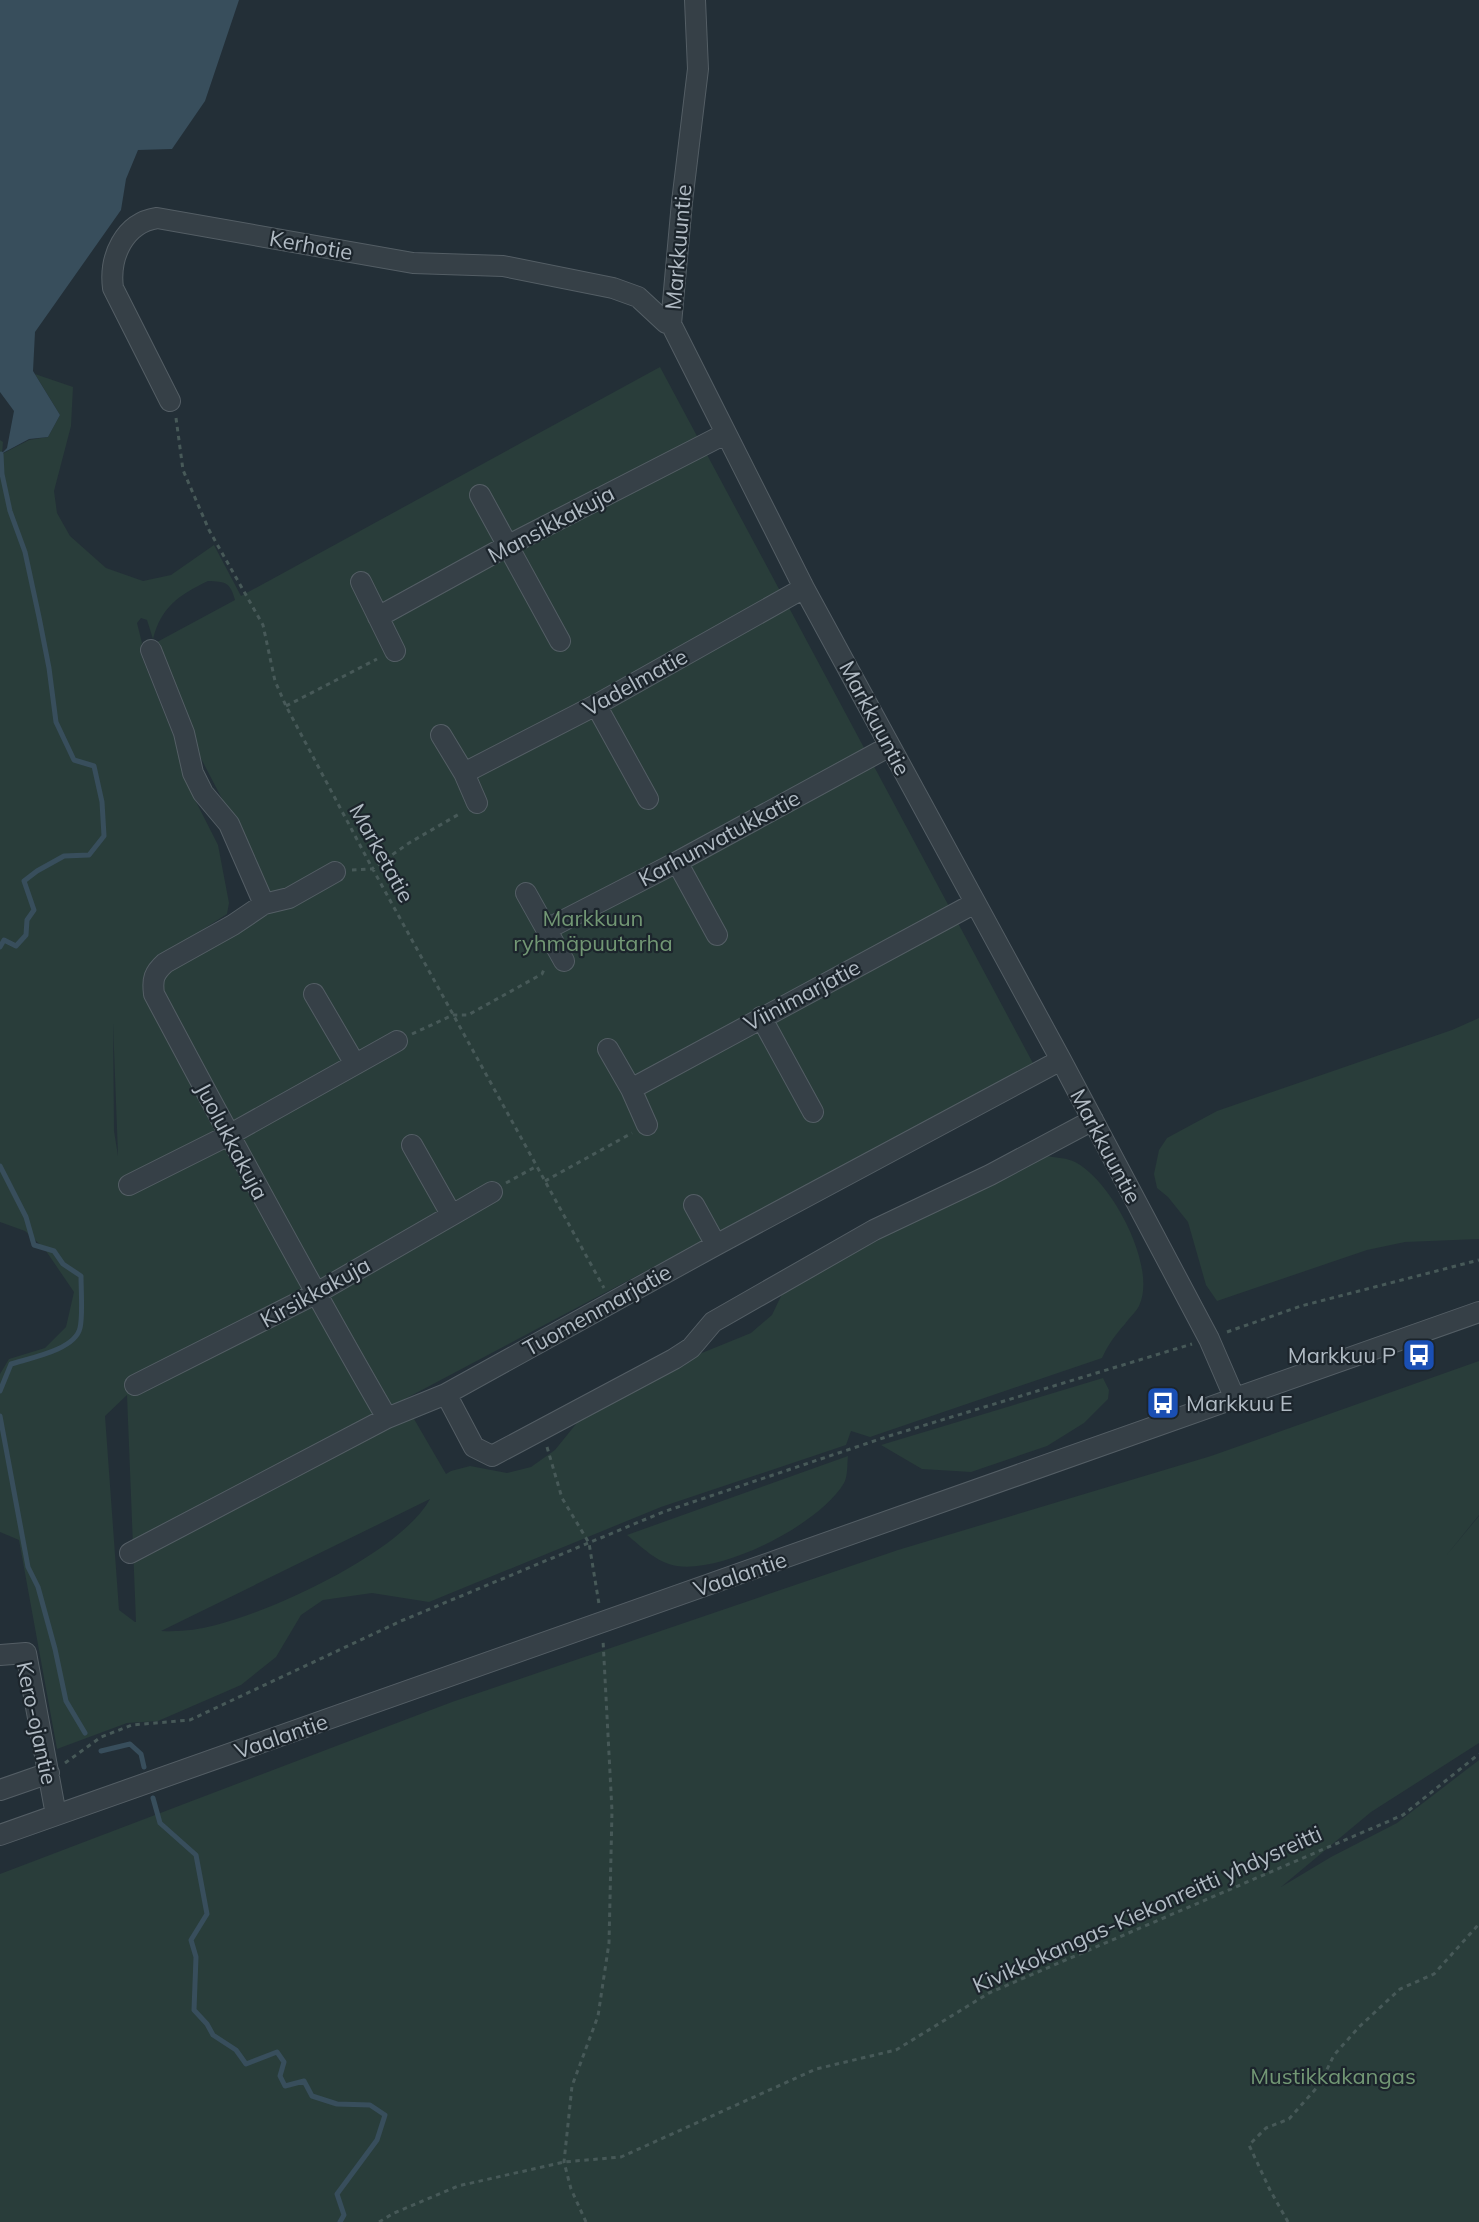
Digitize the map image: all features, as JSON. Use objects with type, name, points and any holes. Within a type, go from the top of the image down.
[{"type":"street","name":"Markkuuntie","points":[[695,0],[698,69],[682,202],[671,324],[804,588],[1093,1120],[1209,1339],[1235,1399]]},
{"type":"street","name":"Kerhotie","points":[[170,401],[113,288],[111,277],[114,259],[122,240],[134,228],[147,220],[157,218],[413,264],[503,266],[614,288],[638,297],[666,323],[671,324]]},
{"type":"street","name":"Mansikkakuja","points":[[378,617],[507,546],[725,434]]},
{"type":"street","points":[[480,495],[560,641]]},
{"type":"street","points":[[361,582],[395,651]]},
{"type":"street","name":"Vadelmatie","points":[[464,773],[596,705],[804,588]]},
{"type":"street","points":[[151,650],[184,733],[193,773],[203,793],[230,824],[264,904]]},
{"type":"street","points":[[596,705],[648,799]]},
{"type":"street","points":[[441,735],[464,773],[477,803]]},
{"type":"street","name":"Karhunvatukkatie","points":[[555,946],[677,862],[890,746]]},
{"type":"street","points":[[677,862],[717,935]]},
{"type":"street","name":"Juolukkakuja","points":[[335,872],[289,898],[264,904],[234,925],[165,963],[156,971],[152,981],[154,994],[229,1135],[315,1294],[387,1418]]},
{"type":"street","points":[[526,893],[555,946]]},
{"type":"street","name":"Viinimarjatie","points":[[631,1089],[975,903]]},
{"type":"street","points":[[315,994],[355,1064]]},
{"type":"street","points":[[761,1017],[813,1112]]},
{"type":"street","points":[[129,1185],[229,1135],[398,1041]]},
{"type":"street","points":[[608,1048],[631,1089],[647,1125]]},
{"type":"street","name":"Tuomenmarjatie","points":[[130,1553],[387,1418],[446,1394],[716,1245],[1061,1060]]},
{"type":"street","points":[[446,1394],[474,1447],[492,1456],[674,1359],[691,1348],[713,1322],[874,1230],[990,1175],[1093,1120]]},
{"type":"street","points":[[412,1145],[451,1214]]},
{"type":"street","name":"Kirsikkakuja","points":[[135,1385],[315,1294],[492,1192]]},
{"type":"street","points":[[694,1205],[716,1245]]},
{"type":"street","name":"Vaalantie","points":[[0,1835],[1479,1312]]},
{"type":"street","name":"Kero-ojantie","points":[[0,1655],[27,1653],[56,1815]]},
{"type":"street","points":[[0,1790],[49,1773]]},
{"type":"path","name":"Marketatie","points":[[170,401],[178,425],[183,470],[209,530],[263,625],[275,681],[286,706],[341,813],[361,844],[372,868],[612,1302]]},
{"type":"path","points":[[286,706],[395,651]]},
{"type":"path","points":[[372,868],[477,803]]},
{"type":"path","points":[[398,1041],[453,1015],[468,1015],[542,974],[555,946]]},
{"type":"path","points":[[545,1182],[647,1125]]},
{"type":"path","points":[[492,1192],[537,1166]]},
{"type":"path","points":[[49,1773],[101,1737],[132,1725],[190,1720],[400,1621],[663,1512],[889,1436],[1209,1339],[1301,1306],[1479,1260]]},
{"type":"path","points":[[542,1431],[562,1498],[589,1543],[602,1622],[612,1811],[609,1943],[598,2016],[572,2086],[564,2162],[571,2189],[586,2222]]},
{"type":"path","name":"Kivikkokangas-Kiekonreitti yhdysreitti","points":[[379,2222],[394,2213],[458,2186],[564,2162],[621,2157],[816,2069],[896,2050],[989,1993],[1403,1815],[1479,1754]]},
{"type":"path","points":[[1288,2222],[1249,2145],[1266,2127],[1289,2119],[1320,2084],[1334,2055],[1359,2026],[1400,1989],[1434,1974],[1479,1924]]},
{"type":"green space","name":"Markkuun ryhmäpuutarha","points":[[660,367],[1034,1065],[403,1400],[446,1474],[470,1466],[507,1473],[531,1467],[555,1450],[580,1419],[692,1357],[751,1333],[772,1315],[782,1294],[879,1239],[1048,1156],[1075,1162],[1089,1172],[1116,1205],[1137,1248],[1143,1289],[1138,1308],[1115,1336],[1102,1358],[870,1437],[851,1431],[846,1445],[661,1507],[429,1602],[372,1593],[323,1600],[301,1615],[276,1657],[241,1685],[158,1721],[127,1723],[57,1749],[19,1540],[0,1532],[0,1374],[9,1359],[45,1348],[66,1327],[74,1292],[44,1248],[25,1231],[0,1222],[0,440],[3,442],[2,454],[29,440],[48,437],[60,415],[35,374],[73,387],[71,426],[54,491],[57,513],[70,536],[106,568],[143,581],[171,575],[214,545],[241,596]],"holes":[[[208,581],[223,582],[229,586],[235,600],[144,649],[270,891],[155,960],[227,914],[229,903],[218,845],[184,778],[174,737],[140,652],[142,643],[137,623],[141,618],[147,620],[153,639],[166,610],[180,597]],[[113,1023],[118,1156],[114,1131]],[[127,1395],[136,1622],[119,1610],[105,1416]],[[430,1499],[415,1519],[393,1539],[365,1558],[302,1593],[216,1625],[188,1630],[161,1631]]]},
{"type":"green space","points":[[1479,1018],[1479,1239],[1405,1242],[1367,1250],[1217,1301],[1206,1285],[1188,1222],[1168,1197],[1157,1188],[1154,1174],[1159,1150],[1167,1138],[1217,1111],[1452,1030]]},
{"type":"green space","name":"Mustikkakangas","points":[[1479,1361],[1479,1515],[1445,1557],[1479,1516],[1479,1743],[1371,1812],[1281,1887],[1331,1857],[1397,1823],[1479,1760],[1479,2222],[0,2222],[0,1874],[452,1702],[898,1550],[1211,1456]]},
{"type":"green space","points":[[1103,1378],[1109,1390],[1108,1399],[1084,1423],[1047,1446],[971,1472],[922,1469],[881,1445]]},
{"type":"green space","points":[[848,1456],[844,1483],[832,1499],[793,1529],[744,1554],[720,1562],[697,1566],[677,1566],[656,1558],[627,1535]]},
{"type":"water","points":[[0,0],[239,0],[205,101],[172,149],[138,150],[126,179],[121,210],[35,332],[33,371],[60,415],[48,437],[29,439],[1,454],[7,448],[14,411],[0,392]]},
{"type":"waterway","points":[[0,947],[4,940],[16,946],[26,935],[27,920],[34,910],[24,881],[64,856],[89,855],[104,836],[102,802],[94,766],[74,760],[56,722],[39,617],[25,552],[10,511],[2,474],[1,454]]},
{"type":"waterway","points":[[0,1166],[26,1217],[34,1245],[54,1251],[63,1264],[81,1276],[82,1310],[80,1328],[70,1342],[51,1352],[11,1364],[0,1391]]},
{"type":"waterway","points":[[0,1416],[28,1567],[38,1587],[66,1701],[85,1733]]},
{"type":"waterway","points":[[101,1751],[130,1744],[141,1754],[144,1767]]},
{"type":"waterway","points":[[153,1798],[160,1823],[196,1855],[207,1914],[191,1940],[196,1957],[194,2010],[207,2024],[213,2035],[236,2050],[246,2064],[277,2052],[284,2062],[280,2076],[285,2086],[304,2081],[312,2096],[337,2104],[370,2105],[385,2115],[377,2140],[337,2194],[344,2215],[340,2222]]},
{"type":"place","name":"Markkuu P","points":[[1419,1355]]},
{"type":"place","name":"Markkuu E","points":[[1163,1403]]}]
